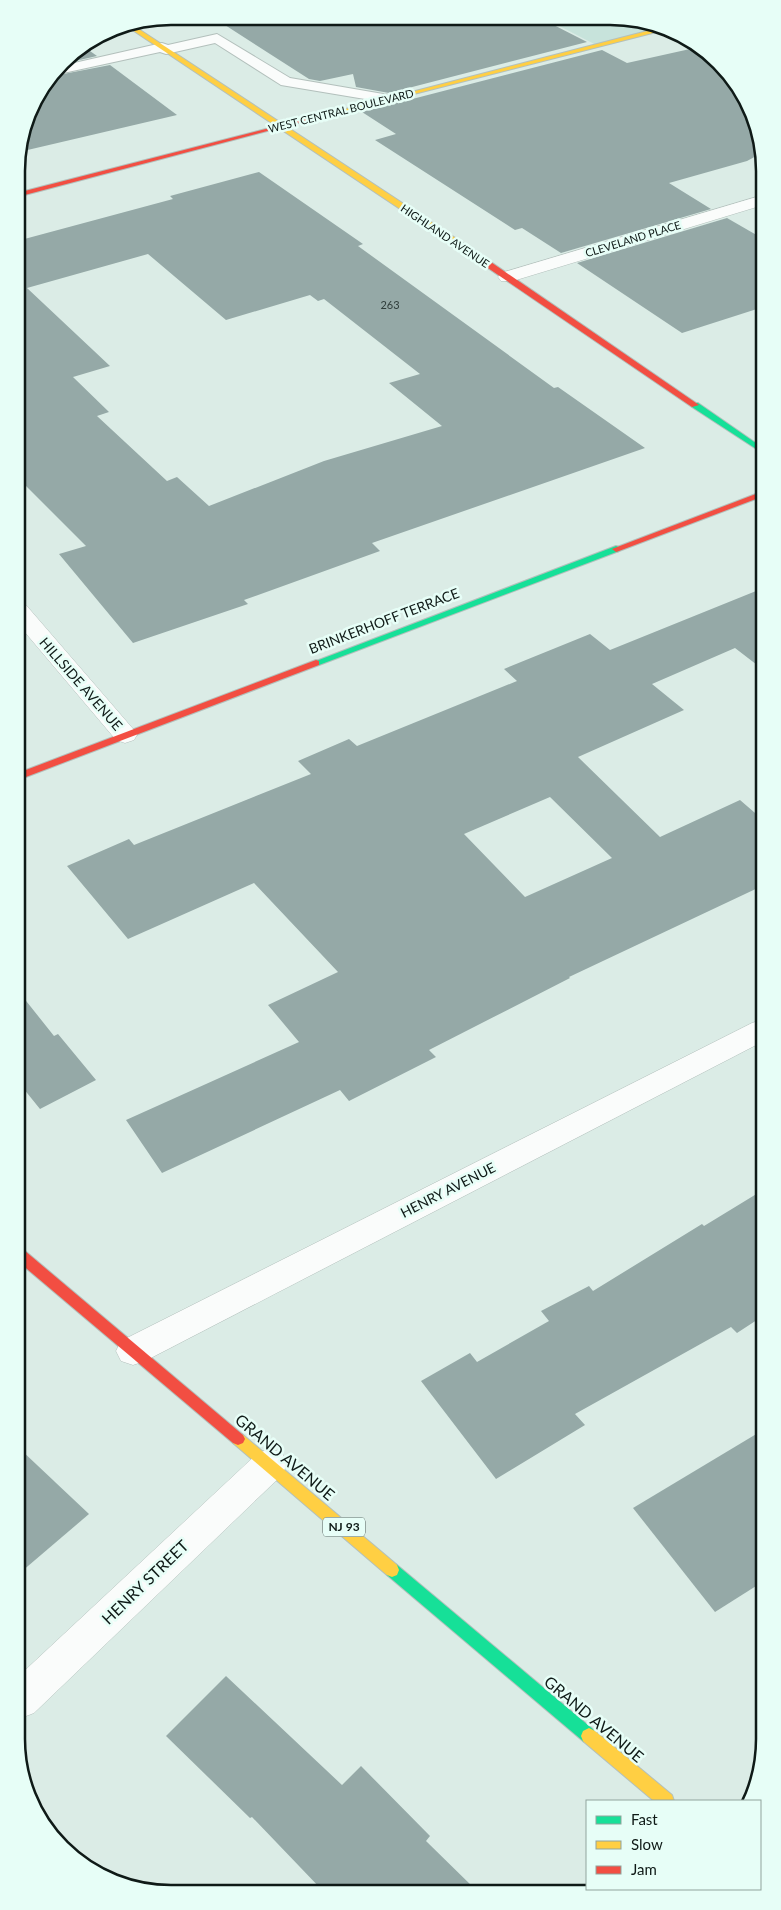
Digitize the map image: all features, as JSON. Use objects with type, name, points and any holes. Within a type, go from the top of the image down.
[{"type":"street","name":"HIGHLAND AVENUE","points":[[136,29],[507,277],[756,447]]},
{"type":"street","name":"WEST CENTRAL BOULEVARD","points":[[25,193],[652,32]]},
{"type":"street","name":"CLEVELAND PLACE","points":[[507,277],[756,202]]},
{"type":"street","name":"BRINKERHOFF TERRACE","points":[[25,774],[756,496]]},
{"type":"street","name":"HILLSIDE AVENUE","points":[[25,618],[125,735]]},
{"type":"street","name":"HENRY AVENUE","points":[[133,1351],[756,1033]]},
{"type":"street","name":"GRAND AVENUE","points":[[25,1259],[270,1464],[665,1800]]},
{"type":"street","name":"HENRY STREET","points":[[25,1696],[270,1464]]},
{"type":"lane","points":[[67,69],[217,38],[286,82],[390,99]]},
{"type":"shaded area","points":[[558,25],[629,26],[652,32],[598,46]]},
{"type":"building","points":[[225,25],[554,25],[587,42],[389,93],[356,87],[353,74],[320,81],[309,79]]},
{"type":"building","points":[[89,50],[97,56],[76,61]]},
{"type":"building","points":[[602,50],[627,63],[691,50],[713,68],[726,82],[736,98],[745,115],[751,133],[755,157],[747,161],[669,183],[711,209],[561,253],[522,228],[515,230],[375,140],[396,134],[362,112]]},
{"type":"building","points":[[110,65],[177,115],[27,150],[36,115],[55,82],[62,74]]},
{"type":"building","points":[[259,172],[363,244],[358,246],[554,388],[558,387],[645,448],[372,543],[380,551],[244,600],[248,604],[133,643],[59,554],[86,546],[25,485],[25,239],[173,199],[170,196]],"holes":[[[148,254],[226,320],[310,295],[318,301],[324,299],[420,374],[389,383],[442,426],[324,461],[209,506],[177,477],[167,481],[97,416],[109,412],[73,377],[110,366],[27,288]]]},
{"type":"building","points":[[727,218],[756,235],[756,309],[682,333],[577,263]]},
{"type":"building","points":[[756,591],[756,664],[735,648],[652,684],[684,710],[578,757],[660,837],[740,800],[756,814],[756,889],[569,977],[429,1050],[436,1057],[349,1101],[340,1090],[162,1173],[126,1120],[299,1042],[268,1005],[338,972],[254,883],[128,939],[67,866],[129,839],[134,845],[311,774],[298,761],[349,739],[357,746],[517,681],[504,669],[590,634],[610,650]],"holes":[[[550,797],[612,858],[525,897],[464,834]]]},
{"type":"building","points":[[25,1000],[54,1036],[58,1034],[96,1080],[40,1109],[25,1090]]},
{"type":"building","points":[[756,1194],[756,1321],[737,1333],[731,1327],[575,1414],[585,1425],[496,1479],[421,1381],[470,1353],[477,1362],[549,1321],[541,1311],[589,1286],[593,1291],[702,1224],[704,1226]]},
{"type":"building","points":[[756,1434],[756,1586],[715,1612],[633,1508]]},
{"type":"building","points":[[25,1454],[89,1514],[25,1569]]},
{"type":"building","points":[[226,1676],[342,1785],[361,1766],[430,1836],[426,1841],[471,1885],[317,1885],[252,1817],[250,1818],[166,1736]]},
{"type":"traffic: fast","points":[[695,405],[756,447]]},
{"type":"traffic: fast","points":[[316,663],[616,549]]},
{"type":"traffic: fast","points":[[392,1570],[589,1736]]},
{"type":"traffic: slow","points":[[135,30],[466,249]]},
{"type":"traffic: slow","points":[[314,118],[652,32]]},
{"type":"traffic: slow","points":[[238,1439],[392,1570]]},
{"type":"traffic: slow","points":[[589,1736],[665,1800]]},
{"type":"traffic: jam","points":[[25,193],[314,118]]},
{"type":"traffic: jam","points":[[466,249],[695,405]]},
{"type":"traffic: jam","points":[[616,549],[756,496]]},
{"type":"traffic: jam","points":[[25,774],[316,663]]},
{"type":"traffic: jam","points":[[25,1259],[238,1439]]}]
